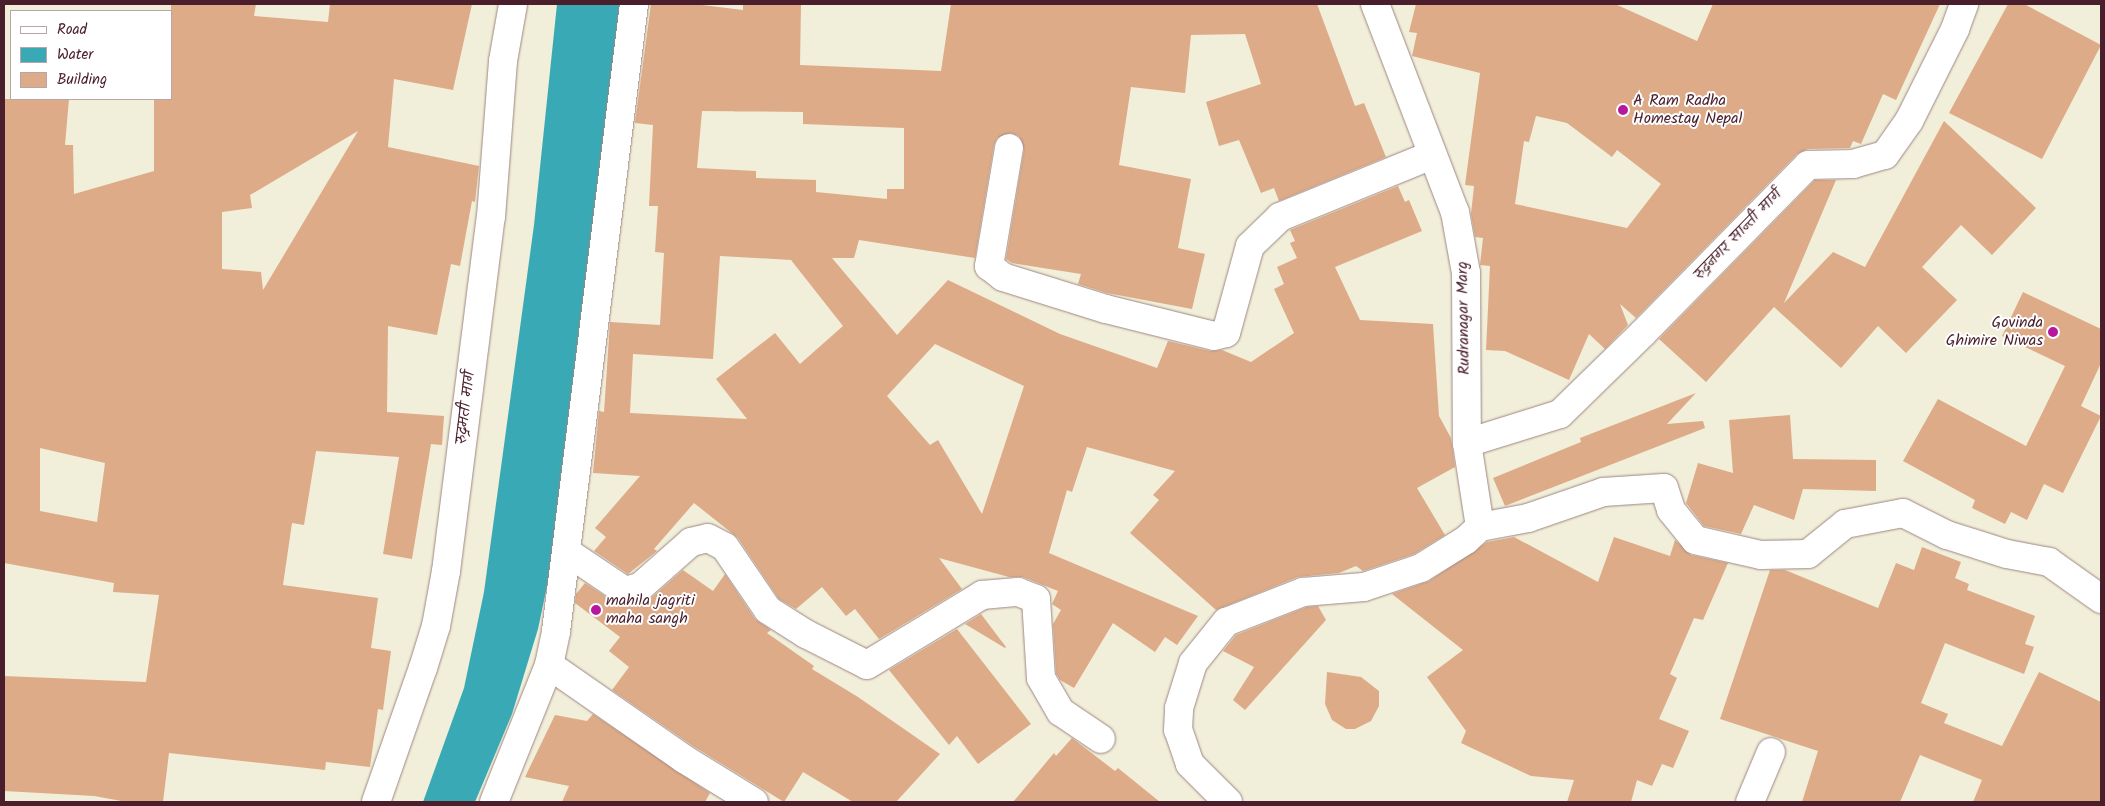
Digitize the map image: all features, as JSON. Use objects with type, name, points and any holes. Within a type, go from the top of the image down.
[{"type":"street","name":"रुद्रमती मार्ग","points":[[376,802],[428,651],[446,571],[490,217],[503,62],[513,4]]},
{"type":"street","points":[[494,802],[548,665],[567,552],[634,4]]},
{"type":"street","name":"Rudranagar Marg","points":[[1375,4],[1455,212],[1466,273],[1467,443],[1480,526]]},
{"type":"street","name":"रुद्रनगर सान्ती मार्ग","points":[[1467,443],[1560,414],[1644,333],[1808,165],[1852,164],[1885,155],[1912,115],[1955,29],[1964,4]]},
{"type":"street","points":[[1009,148],[989,266],[1012,280],[1106,309],[1214,336],[1226,333],[1250,246],[1280,218],[1432,155]]},
{"type":"street","points":[[1228,802],[1190,764],[1178,730],[1179,708],[1193,663],[1226,622],[1303,592],[1364,588],[1421,568],[1466,540],[1480,526],[1528,518],[1603,492],[1664,488],[1671,510],[1695,540],[1760,555],[1808,554],[1844,524],[1902,513],[1947,536],[2007,554],[2049,562],[2101,599]]},
{"type":"street","points":[[567,552],[625,591],[640,588],[691,542],[708,538],[725,547],[768,610],[806,634],[867,665],[982,595],[1018,592],[1036,600],[1041,678],[1061,712],[1101,739]]},
{"type":"street","points":[[548,665],[684,759],[754,802]]},
{"type":"street","points":[[1750,802],[1771,752]]},
{"type":"water","points":[[557,4],[620,4],[553,558],[538,629],[512,714],[475,802],[423,802],[464,688],[484,592],[534,225]]},
{"type":"building","points":[[171,4],[256,4],[254,16],[328,22],[330,4],[472,4],[453,90],[394,79],[388,147],[479,166],[475,202],[472,201],[460,266],[451,264],[437,335],[388,326],[387,412],[444,416],[442,445],[431,444],[412,559],[383,554],[399,457],[316,451],[304,525],[292,523],[283,585],[378,598],[371,648],[391,651],[383,710],[378,709],[370,767],[326,762],[325,770],[169,753],[163,802],[127,802],[94,796],[4,791],[4,676],[146,682],[159,595],[113,592],[114,583],[4,563],[4,99],[69,100],[65,145],[73,145],[74,194],[154,171],[154,100],[172,100]],"holes":[[[358,131],[263,290],[261,272],[222,269],[222,212],[252,208],[250,195]],[[40,448],[105,463],[97,522],[40,511]]]},
{"type":"building","points":[[651,4],[694,4],[743,10],[743,4],[801,4],[800,65],[941,71],[951,4],[1317,4],[1355,106],[1364,103],[1386,157],[1279,201],[1274,188],[1261,193],[1239,140],[1219,146],[1206,102],[1261,84],[1245,34],[1191,35],[1185,93],[1131,87],[1119,165],[1191,179],[1178,248],[1205,254],[1192,309],[1107,293],[1078,284],[1081,274],[1012,263],[1006,259],[1024,150],[1019,136],[1011,133],[997,138],[994,145],[975,258],[859,240],[854,258],[832,258],[897,335],[948,280],[1060,334],[1157,368],[1168,341],[1210,351],[1222,350],[1251,362],[1294,333],[1274,289],[1284,284],[1277,267],[1297,258],[1290,243],[1295,241],[1290,230],[1398,186],[1405,202],[1409,200],[1422,231],[1335,267],[1360,320],[1433,324],[1439,416],[1451,438],[1455,467],[1417,488],[1445,535],[1414,554],[1363,571],[1356,566],[1339,573],[1298,577],[1216,610],[1130,533],[1159,500],[1153,495],[1175,471],[1087,447],[1072,492],[1067,490],[1049,553],[1198,616],[1177,645],[1165,637],[1155,652],[1113,623],[1074,688],[1060,680],[1056,673],[1053,624],[1061,610],[1052,604],[1058,591],[1023,577],[1009,577],[939,558],[962,589],[879,639],[855,609],[846,616],[822,587],[796,609],[779,599],[738,538],[694,503],[654,549],[657,551],[628,574],[594,551],[606,537],[595,528],[640,476],[593,473],[599,411],[604,412],[610,322],[660,325],[664,253],[655,252],[658,206],[649,206],[653,125],[635,123]],"holes":[[[702,111],[803,112],[803,124],[904,128],[904,189],[887,189],[887,199],[816,192],[816,180],[756,178],[756,171],[697,168]],[[720,256],[791,260],[843,326],[800,364],[775,333],[716,379],[747,419],[630,413],[633,354],[713,359]],[[935,344],[1024,386],[982,514],[938,440],[930,445],[887,396]]]},
{"type":"building","points":[[1416,4],[1615,4],[1697,41],[1713,4],[1940,4],[1896,100],[1883,94],[1861,144],[1853,141],[1850,148],[1808,149],[1797,154],[1636,318],[1620,304],[1628,325],[1605,349],[1589,334],[1569,380],[1505,351],[1486,350],[1490,266],[1480,265],[1483,238],[1475,237],[1471,214],[1474,186],[1465,185],[1480,73],[1412,56],[1417,33],[1409,32]],"holes":[[[1536,116],[1567,123],[1612,157],[1617,150],[1661,184],[1627,228],[1515,204],[1524,141],[1529,142]]]},
{"type":"building","points":[[2008,4],[2024,4],[2101,45],[2042,159],[1949,113]]},
{"type":"building","points":[[1944,121],[2036,208],[1992,255],[1961,225],[1922,267],[1957,300],[1906,353],[1878,326],[1841,368],[1774,307],[1706,382],[1659,339],[1815,180],[1836,180],[1784,303],[1833,252],[1865,267]]},
{"type":"building","points":[[2023,292],[2101,329],[2101,363],[2081,406],[2101,416],[2063,493],[2044,484],[2027,520],[2011,512],[2005,524],[1972,508],[1975,500],[1903,461],[1938,399],[2026,446],[2065,366],[2002,336]]},
{"type":"building","points":[[1696,393],[1667,424],[1703,421],[1705,428],[1505,506],[1493,478],[1581,442],[1580,438]]},
{"type":"building","points":[[1790,415],[1793,459],[1876,460],[1876,491],[1803,489],[1794,520],[1754,505],[1741,534],[1704,526],[1686,503],[1698,463],[1733,473],[1729,420]]},
{"type":"building","points":[[1514,537],[1598,582],[1614,537],[1670,556],[1675,540],[1691,555],[1728,563],[1703,620],[1694,618],[1670,674],[1677,678],[1659,719],[1689,731],[1673,768],[1662,764],[1652,786],[1637,780],[1631,802],[1567,802],[1574,780],[1531,776],[1461,743],[1466,731],[1427,677],[1463,650],[1392,594],[1429,581],[1487,542]]},
{"type":"building","points":[[1922,547],[1961,562],[1955,578],[1969,584],[1967,590],[2035,616],[2025,644],[2034,647],[2024,674],[1945,643],[1921,703],[1948,714],[1944,723],[2002,746],[2039,672],[2101,702],[2101,802],[1973,802],[1982,780],[1920,755],[1900,802],[1802,802],[1818,751],[1720,719],[1770,570],[1785,570],[1878,608],[1896,563],[1914,570]]},
{"type":"building","points":[[683,570],[713,591],[725,574],[755,619],[771,630],[767,633],[814,666],[812,669],[858,697],[940,754],[896,802],[853,802],[803,772],[784,802],[693,746],[612,690],[629,667],[609,651],[620,637],[575,603],[576,594],[585,583],[617,604],[629,606],[650,599]]},
{"type":"building","points":[[1318,606],[1326,620],[1245,710],[1233,700],[1254,667],[1223,651],[1236,635],[1307,607]]},
{"type":"building","points":[[981,614],[1006,647],[1005,648],[965,624]]},
{"type":"building","points":[[957,629],[1031,724],[978,764],[957,736],[949,745],[889,670]]},
{"type":"building","points":[[1327,672],[1361,677],[1379,691],[1379,706],[1371,721],[1355,729],[1346,729],[1332,720],[1325,704]]},
{"type":"building","points":[[593,714],[710,793],[705,802],[562,802],[569,786],[525,777],[555,715],[587,721]]},
{"type":"building","points":[[1072,738],[1115,771],[1118,768],[1160,802],[1013,802],[1054,753],[1056,756]]},
{"type":"place","name":"A Ram Radha Homestay Nepal","points":[[1623,110]]},
{"type":"place","name":"Govinda Ghimire Niwas","points":[[2053,332]]},
{"type":"place","name":"mahila jagriti maha sangh","points":[[596,610]]}]
